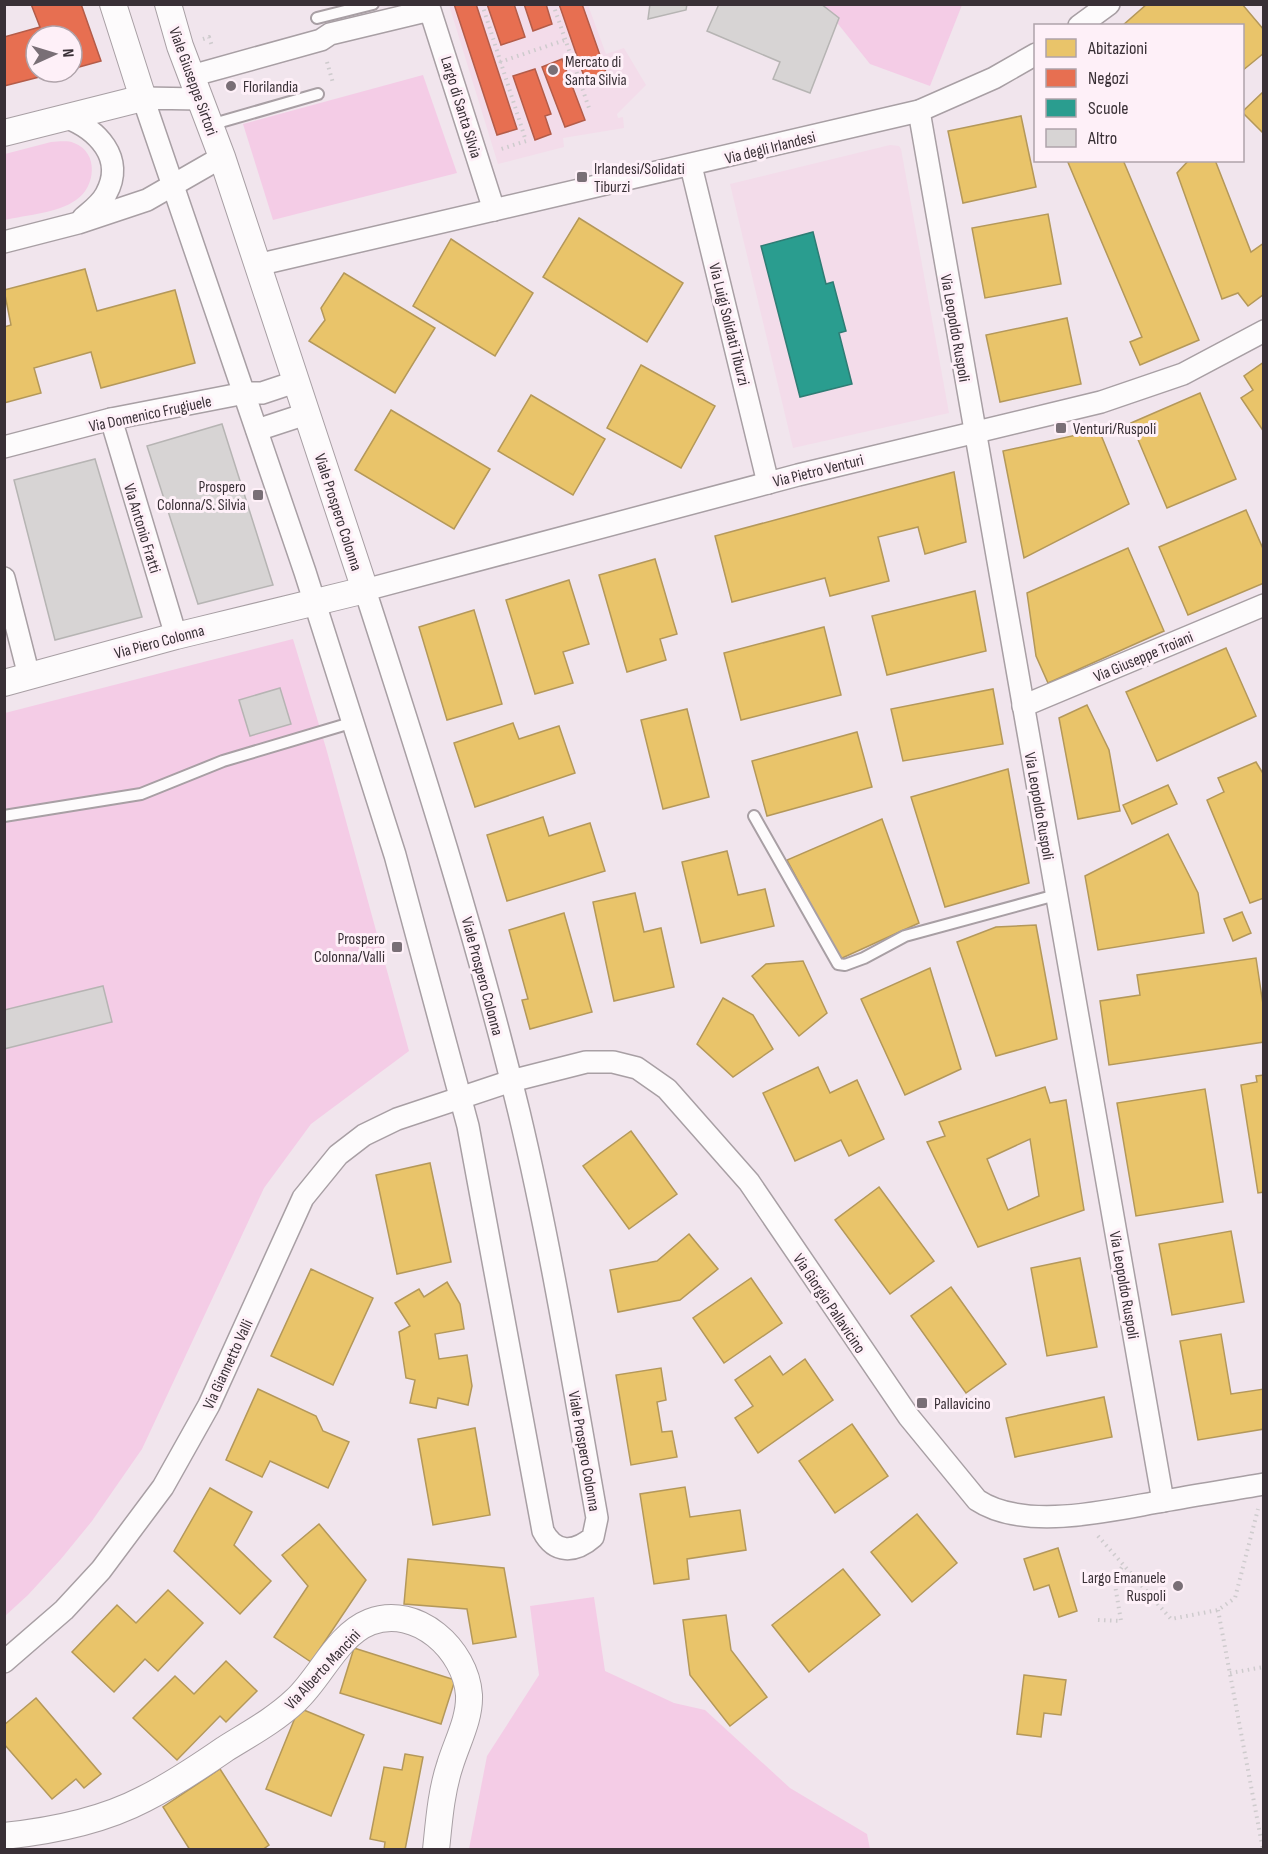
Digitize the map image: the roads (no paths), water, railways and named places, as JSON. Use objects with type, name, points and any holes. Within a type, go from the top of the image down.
[{"type":"street","points":[[113,4],[144,98]]},
{"type":"street","name":"Viale Giuseppe Sirtori","points":[[168,4],[195,88],[222,157]]},
{"type":"street","points":[[1082,24],[1109,4]]},
{"type":"street","name":"Largo di Santa Silvia","points":[[195,88],[321,40],[330,34],[429,7],[494,210]]},
{"type":"street","name":"Via degli Irlandesi","points":[[494,210],[691,166],[919,111],[994,78],[1034,55]]},
{"type":"street","points":[[4,133],[144,98],[195,88]]},
{"type":"street","name":"Viale Prospero Colonna","points":[[144,98],[245,393],[354,722],[395,855],[461,1097],[502,1298],[543,1531],[554,1546],[564,1550],[578,1549],[593,1537],[597,1518],[558,1299],[511,1082],[445,837],[222,157]]},
{"type":"street","name":"Via Leopoldo Ruspoli","points":[[919,111],[1163,1501]]},
{"type":"street","points":[[65,117],[86,126],[95,133],[106,147],[111,163],[111,182],[107,193],[78,223]]},
{"type":"street","points":[[4,242],[78,223],[147,200],[174,187],[222,157]]},
{"type":"street","name":"Via Luigi Solidati Tiburzi","points":[[691,166],[768,483]]},
{"type":"street","points":[[257,265],[494,210]]},
{"type":"street","name":"Via Pietro Venturi","points":[[364,590],[768,483],[1101,402],[1183,374],[1263,331]]},
{"type":"street","name":"Via Domenico Frugiuele","points":[[4,447],[111,420],[245,393],[262,393],[295,381]]},
{"type":"street","points":[[257,430],[306,414]]},
{"type":"street","name":"Via Antonio Fratti","points":[[111,420],[176,636]]},
{"type":"street","points":[[4,578],[17,679]]},
{"type":"street","name":"Via Piero Colonna","points":[[17,679],[176,636],[364,590]]},
{"type":"street","name":"Via Giuseppe Troiani","points":[[1023,706],[1263,605]]},
{"type":"street","name":"Via Giorgio Pallavicino","points":[[461,1097],[586,1062],[613,1062],[638,1068],[667,1089],[749,1182],[909,1417],[977,1500],[990,1508],[1005,1513],[1075,1516],[1163,1501],[1262,1492]]},
{"type":"street","name":"Via Giannetto Valli","points":[[4,1662],[64,1610],[101,1570],[163,1487],[209,1405],[291,1222],[316,1179],[338,1155],[364,1135],[397,1119],[461,1097]]},
{"type":"street","name":"Via Alberto Mancini","points":[[4,1836],[46,1830],[97,1818],[154,1794],[280,1714],[313,1683],[354,1632],[370,1622],[388,1619],[409,1622],[433,1633],[459,1662],[467,1684],[468,1712],[446,1779],[435,1850]]},
{"type":"lane","points":[[317,18],[374,4]]},
{"type":"lane","points":[[210,125],[318,94]]},
{"type":"lane","points":[[4,816],[141,794],[223,761],[354,722]]},
{"type":"lane","points":[[754,816],[838,964],[842,965],[864,958],[905,936],[1056,895]]},
{"type":"place","name":"Mercato di Santa Silvia","points":[[553,70]]},
{"type":"place","name":"Florilandia","points":[[231,86]]},
{"type":"place","name":"Irlandesi/Solidati Tiburzi","points":[[582,177]]},
{"type":"place","name":"Venturi/Ruspoli","points":[[1061,428]]},
{"type":"place","name":"Prospero Colonna/S. Silvia","points":[[258,495]]},
{"type":"place","name":"Prospero Colonna/Valli","points":[[397,947]]},
{"type":"place","name":"Pallavicino","points":[[922,1403]]},
{"type":"place","name":"Largo Emanuele Ruspoli","points":[[1178,1586]]}]
